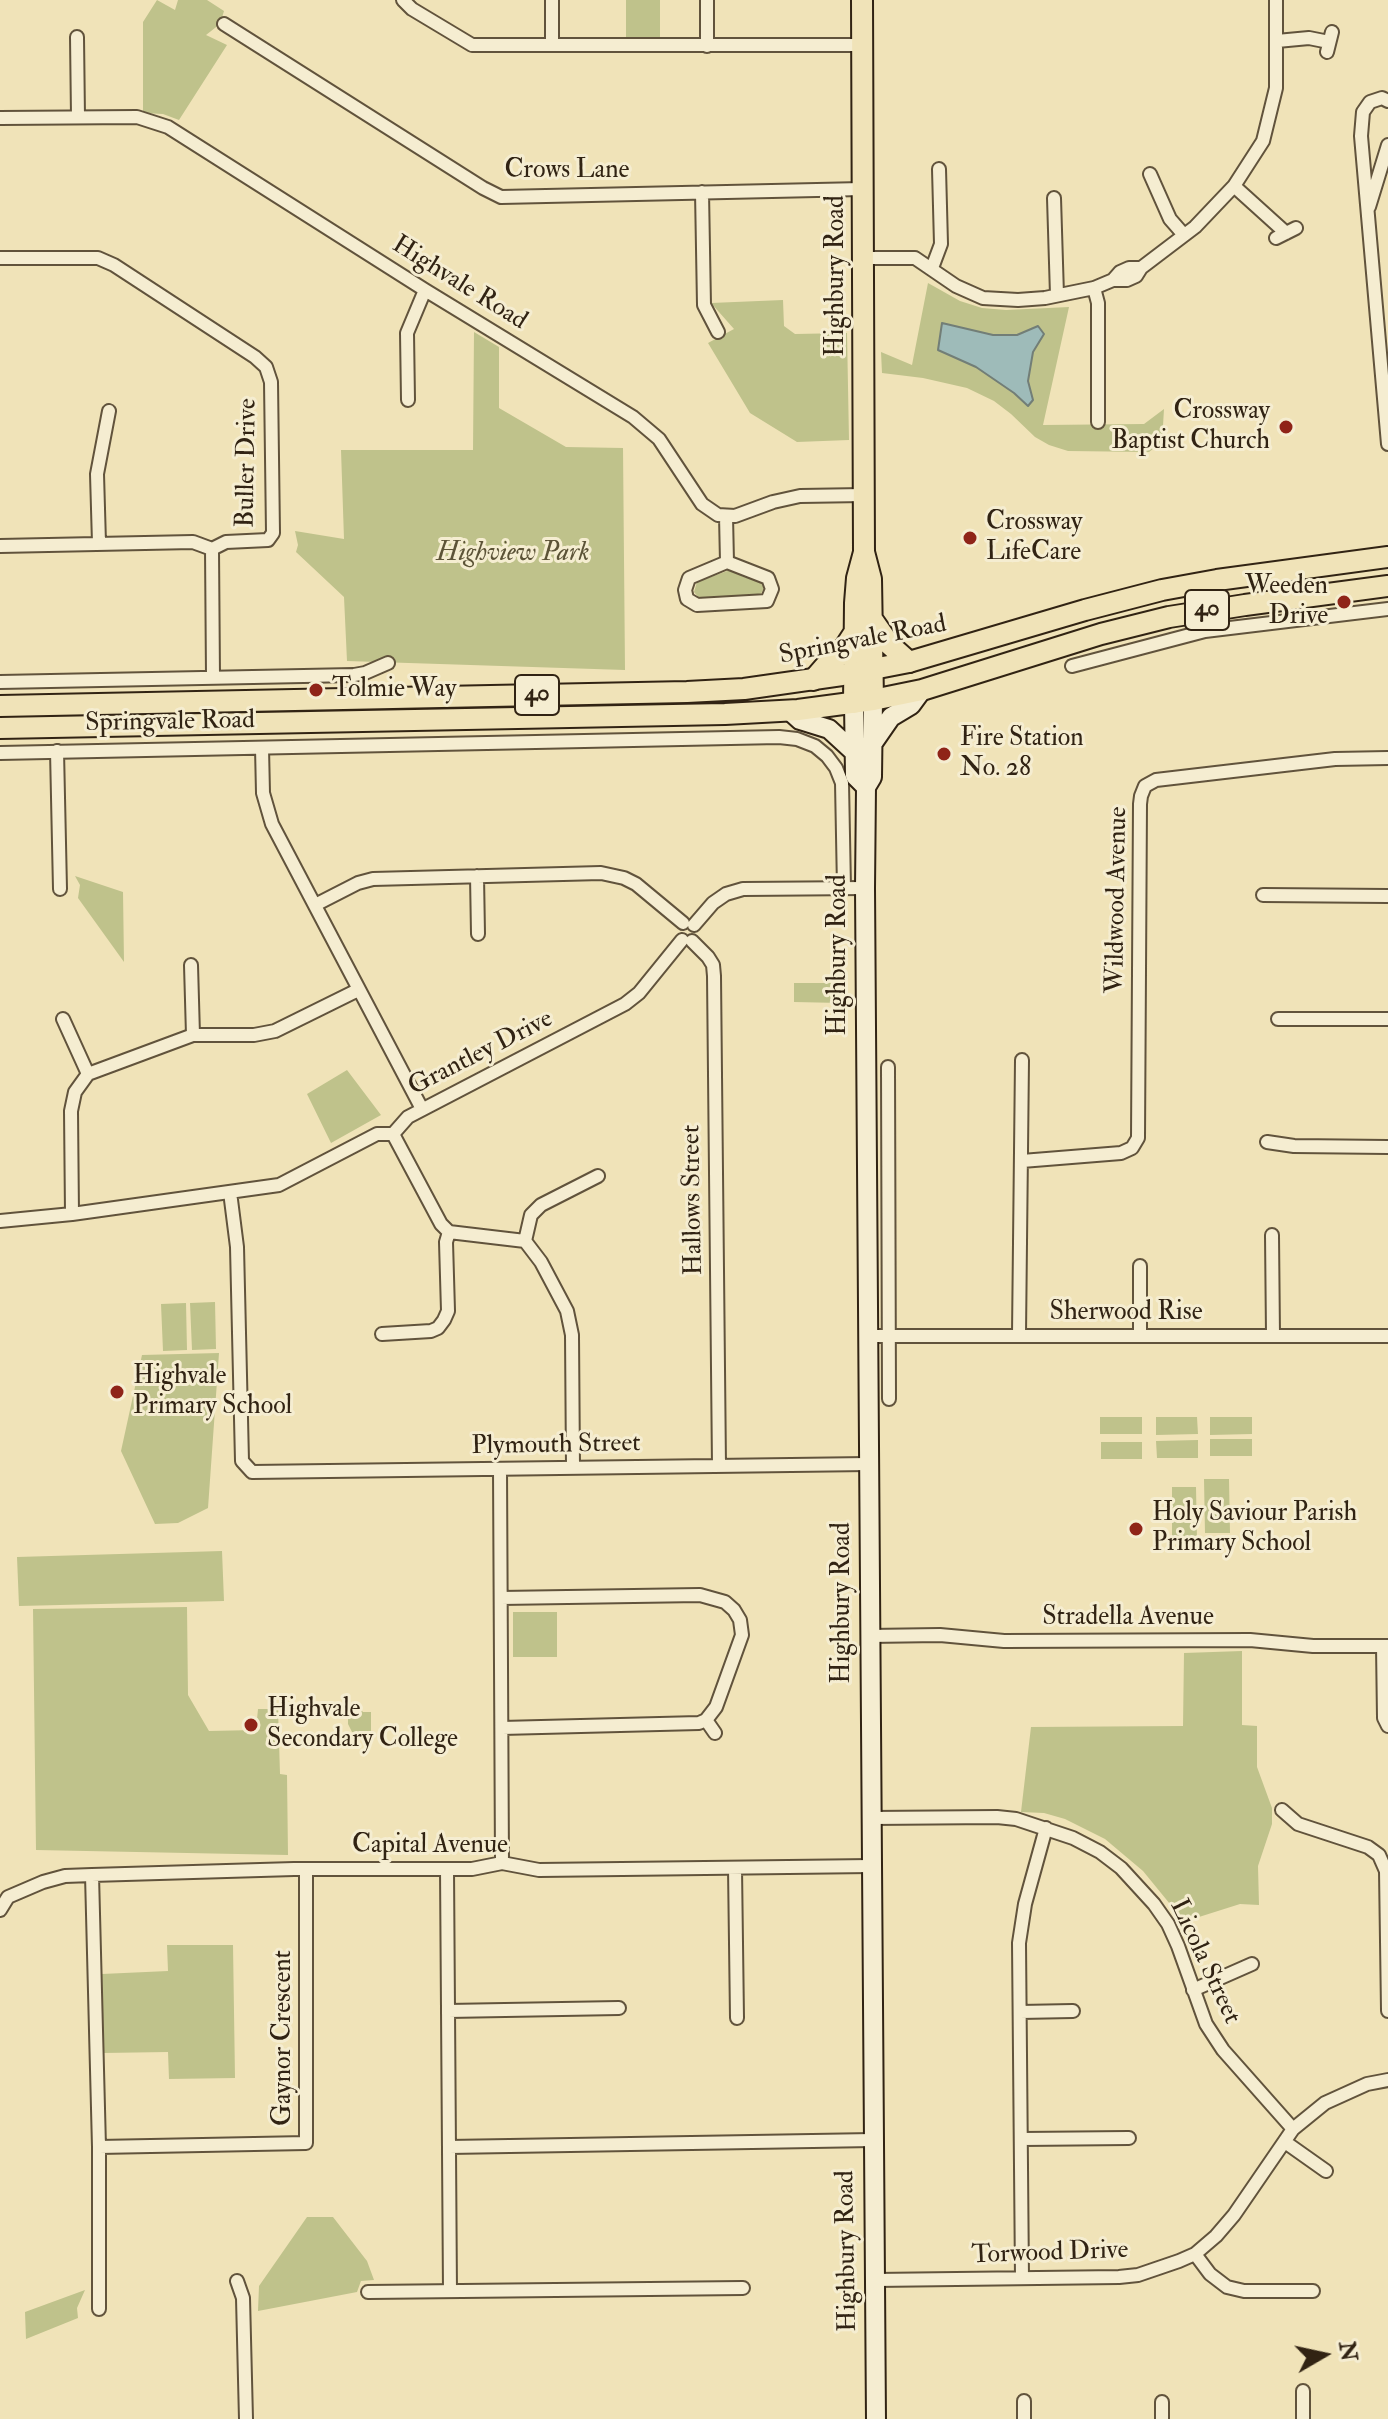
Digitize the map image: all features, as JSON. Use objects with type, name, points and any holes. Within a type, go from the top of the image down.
[{"type":"main road","name":"Highbury Road","points":[[862,0],[864,552],[871,579],[872,619],[863,671]]},
{"type":"main road","name":"Highbury Road","points":[[864,552],[857,578],[854,633],[863,671],[864,702],[873,744],[872,777],[866,787],[865,888],[876,2419]]},
{"type":"main road","name":"Springvale Road","points":[[0,706],[716,691],[813,680],[909,662],[1162,590],[1388,557]]},
{"type":"main road","name":"Springvale Road","points":[[0,728],[790,711],[864,702],[922,690],[1101,634],[1169,617],[1388,586]]},
{"type":"main road","points":[[872,619],[890,645],[909,662]]},
{"type":"main road","points":[[813,680],[839,656],[854,633]]},
{"type":"main road","points":[[873,744],[891,717],[911,705],[922,690]]},
{"type":"main road","name":"Highbury Road","points":[[864,702],[854,752],[855,776],[866,787]]},
{"type":"main road","points":[[790,711],[800,720],[829,729],[854,752]]},
{"type":"street","points":[[403,0],[412,9],[472,45],[862,45]]},
{"type":"street","points":[[552,0],[552,43]]},
{"type":"street","points":[[707,0],[707,46]]},
{"type":"street","points":[[863,258],[915,258],[956,286],[983,298],[1018,300],[1057,295],[1136,276],[1141,268],[1184,235],[1234,186],[1263,141],[1276,88],[1276,0]]},
{"type":"street","name":"Crows Lane","points":[[224,24],[501,197],[862,189]]},
{"type":"street","points":[[77,37],[78,117]]},
{"type":"street","points":[[1277,41],[1309,38],[1330,42]]},
{"type":"street","points":[[1388,101],[1382,98],[1374,100],[1363,112],[1361,136],[1388,444]]},
{"type":"street","name":"Highvale Road","points":[[0,118],[137,117],[168,127],[642,423],[666,449],[702,504],[712,512],[726,516]]},
{"type":"street","points":[[1368,209],[1388,145]]},
{"type":"street","points":[[932,268],[941,244],[939,169]]},
{"type":"street","points":[[1150,174],[1170,219],[1184,235]]},
{"type":"street","points":[[1234,186],[1286,233]]},
{"type":"street","points":[[702,192],[704,305],[718,332]]},
{"type":"street","points":[[1053,198],[1057,295]]},
{"type":"street","name":"Buller Drive","points":[[0,258],[98,258],[114,265],[266,367],[271,382],[273,533],[268,540],[226,542],[212,549],[193,542],[0,546]]},
{"type":"street","points":[[1094,288],[1098,303],[1098,422]]},
{"type":"street","points":[[408,400],[407,333],[425,290]]},
{"type":"street","points":[[99,543],[97,474],[109,411]]},
{"type":"street","points":[[727,562],[726,516],[735,516],[791,498],[864,495]]},
{"type":"street","points":[[212,549],[213,677]]},
{"type":"street","points":[[727,562],[768,578],[772,589],[767,601],[697,605],[687,599],[685,590],[689,578],[727,562]]},
{"type":"street","points":[[1072,666],[1194,633],[1388,609]]},
{"type":"street","name":"Springvale Road","points":[[0,682],[354,675],[388,663]]},
{"type":"street","name":"Springvale Road","points":[[95,680],[97,727]]},
{"type":"street","points":[[339,699],[341,747]]},
{"type":"street","name":"Springvale Road","points":[[0,753],[779,737],[803,740],[827,756]]},
{"type":"street","points":[[262,748],[263,793],[268,812],[422,1109]]},
{"type":"street","points":[[57,751],[60,889]]},
{"type":"street","name":"Highbury Road","points":[[827,756],[836,768],[844,790],[844,888]]},
{"type":"street","name":"Wildwood Avenue","points":[[1022,1161],[1121,1153],[1132,1148],[1138,1138],[1140,804],[1145,786],[1156,780],[1315,761],[1388,758]]},
{"type":"street","points":[[315,905],[358,883],[373,879],[601,873],[617,876],[640,887],[689,924],[696,936],[687,941]]},
{"type":"street","points":[[477,876],[478,934]]},
{"type":"street","points":[[689,924],[719,899],[743,889],[865,888]]},
{"type":"street","points":[[1263,895],[1388,896]]},
{"type":"street","name":"Grantley Drive","points":[[0,1221],[279,1185],[377,1134],[393,1134],[408,1117],[422,1109],[625,1004],[687,941]]},
{"type":"street","name":"Hallows Street","points":[[687,941],[708,957],[714,976],[719,1466]]},
{"type":"street","points":[[191,965],[193,1035]]},
{"type":"street","points":[[72,1214],[71,1111],[75,1092],[88,1074],[193,1035],[254,1035],[275,1031],[358,990]]},
{"type":"street","points":[[63,1019],[88,1074]]},
{"type":"street","points":[[1278,1019],[1388,1019]]},
{"type":"street","points":[[1019,1334],[1022,1060]]},
{"type":"street","points":[[888,1067],[889,1399]]},
{"type":"street","points":[[393,1134],[441,1224],[449,1232],[525,1241],[541,1262],[567,1311],[572,1335],[573,1467]]},
{"type":"street","points":[[1267,1142],[1294,1146],[1388,1147]]},
{"type":"street","points":[[525,1241],[531,1215],[541,1205],[598,1176]]},
{"type":"street","name":"Plymouth Street","points":[[230,1192],[237,1247],[242,1452],[246,1467],[252,1472],[868,1464]]},
{"type":"street","points":[[382,1334],[431,1331],[444,1320],[448,1311],[446,1242],[449,1232]]},
{"type":"street","points":[[1272,1235],[1273,1335]]},
{"type":"street","points":[[1140,1266],[1140,1334]]},
{"type":"street","name":"Sherwood Rise","points":[[868,1336],[1387,1335]]},
{"type":"street","points":[[500,1469],[502,1863]]},
{"type":"street","points":[[501,1598],[700,1595],[725,1602],[734,1610],[740,1620],[742,1635],[716,1707],[706,1720],[690,1724],[502,1728]]},
{"type":"street","name":"Stradella Avenue","points":[[869,1636],[940,1635],[1004,1641],[1250,1640],[1313,1646],[1386,1646]]},
{"type":"street","points":[[1386,1646],[1384,1718],[1388,1726]]},
{"type":"street","points":[[706,1720],[715,1733]]},
{"type":"street","points":[[1282,1810],[1298,1824],[1368,1847],[1379,1855],[1386,1871],[1388,2011]]},
{"type":"street","name":"Licola Street","points":[[871,1818],[1016,1819],[1073,1838],[1100,1852],[1139,1886],[1168,1924],[1206,2024],[1223,2050],[1293,2129]]},
{"type":"street","points":[[1022,2278],[1019,1943],[1025,1904],[1046,1828]]},
{"type":"street","name":"Capital Avenue","points":[[0,1910],[4,1892],[65,1876],[306,1869],[487,1868],[502,1863],[539,1870],[871,1866]]},
{"type":"street","points":[[735,1868],[737,2018]]},
{"type":"street","name":"Gaynor Crescent","points":[[99,2147],[306,2143],[306,1869]]},
{"type":"street","points":[[447,1869],[450,2291]]},
{"type":"street","points":[[92,1875],[99,2147],[99,2309]]},
{"type":"street","points":[[1193,1990],[1252,1964]]},
{"type":"street","points":[[448,2011],[619,2008]]},
{"type":"street","points":[[1020,2012],[1073,2011]]},
{"type":"street","name":"Torwood Drive","points":[[875,2280],[1097,2279],[1138,2275],[1195,2254],[1234,2215],[1293,2129],[1325,2103],[1367,2084],[1388,2080]]},
{"type":"street","points":[[1022,2139],[1129,2138]]},
{"type":"street","points":[[449,2147],[873,2140]]},
{"type":"street","points":[[1285,2142],[1326,2171]]},
{"type":"street","points":[[1195,2254],[1210,2274],[1227,2287],[1244,2291],[1313,2291]]},
{"type":"street","points":[[237,2281],[243,2298],[246,2419]]},
{"type":"street","points":[[368,2292],[743,2288]]},
{"type":"street","points":[[1303,2391],[1303,2419]]},
{"type":"street","points":[[1024,2401],[1024,2419]]},
{"type":"street","points":[[1162,2402],[1162,2419]]},
{"type":"green space","points":[[157,0],[175,10],[178,0],[207,0],[224,11],[220,24],[206,35],[227,45],[179,120],[163,114],[143,113],[143,22]]},
{"type":"green space","points":[[626,0],[660,0],[660,37],[626,37]]},
{"type":"green space","points":[[928,283],[960,301],[982,308],[1069,307],[1043,425],[1144,424],[1164,409],[1162,442],[1149,452],[1068,451],[1035,437],[994,401],[967,388],[882,373],[881,352],[912,365]]},
{"type":"green space","points":[[783,300],[784,326],[795,334],[847,333],[849,440],[797,442],[750,413],[708,343],[734,329],[711,303]]},
{"type":"green space","name":"Highview Park","points":[[474,332],[499,347],[499,408],[566,447],[623,448],[625,670],[347,661],[344,597],[296,552],[295,531],[344,539],[341,450],[473,450]]},
{"type":"green space","points":[[730,570],[759,580],[764,588],[759,597],[700,599],[694,592],[697,582]]},
{"type":"green space","points":[[75,876],[123,892],[124,962],[78,898],[80,885]]},
{"type":"green space","points":[[794,983],[841,983],[841,1003],[794,1002]]},
{"type":"green space","points":[[347,1070],[381,1115],[331,1143],[307,1094]]},
{"type":"green space","points":[[215,1302],[216,1349],[192,1350],[190,1303]]},
{"type":"green space","points":[[186,1303],[187,1350],[163,1351],[161,1304]]},
{"type":"green space","points":[[219,1353],[208,1508],[178,1523],[155,1524],[121,1451],[142,1355]]},
{"type":"green space","points":[[1100,1417],[1142,1417],[1142,1434],[1100,1434]]},
{"type":"green space","points":[[1156,1417],[1197,1417],[1198,1434],[1156,1435]]},
{"type":"green space","points":[[1210,1417],[1252,1417],[1252,1434],[1210,1435]]},
{"type":"green space","points":[[1210,1439],[1252,1439],[1252,1456],[1210,1456]]},
{"type":"green space","points":[[1198,1440],[1198,1458],[1157,1458],[1156,1441]]},
{"type":"green space","points":[[1101,1442],[1142,1442],[1142,1459],[1101,1459]]},
{"type":"green space","points":[[1204,1479],[1229,1479],[1230,1533],[1205,1533]]},
{"type":"green space","points":[[1172,1487],[1196,1487],[1197,1541],[1172,1541]]},
{"type":"green space","points":[[222,1551],[224,1601],[19,1606],[17,1557]]},
{"type":"green space","points":[[187,1607],[188,1695],[209,1731],[256,1730],[258,1709],[278,1709],[280,1774],[287,1775],[288,1855],[36,1850],[33,1609]]},
{"type":"green space","points":[[513,1612],[557,1612],[557,1657],[513,1657]]},
{"type":"green space","points":[[1242,1651],[1242,1725],[1257,1726],[1257,1767],[1272,1808],[1272,1824],[1258,1866],[1259,1905],[1240,1904],[1180,1923],[1170,1904],[1143,1871],[1105,1839],[1065,1819],[1044,1813],[1021,1812],[1031,1727],[1183,1726],[1184,1653]]},
{"type":"green space","points":[[348,1703],[355,1703],[363,1712],[371,1712],[371,1731],[356,1735],[352,1732],[348,1724]]},
{"type":"green space","points":[[167,1945],[233,1945],[235,2078],[169,2079],[168,2052],[103,2053],[102,1974],[168,1971]]},
{"type":"green space","points":[[307,2217],[333,2217],[367,2261],[374,2280],[361,2281],[357,2292],[258,2311],[259,2286]]},
{"type":"green space","points":[[85,2290],[77,2308],[78,2318],[26,2339],[25,2312]]},
{"type":"water","points":[[942,323],[993,335],[1017,335],[1038,326],[1044,334],[1033,352],[1028,381],[1033,400],[1028,406],[976,367],[938,350]]},
{"type":"place","name":"Crossway Baptist Church","points":[[1286,427]]},
{"type":"place","name":"Crossway LifeCare","points":[[970,538]]},
{"type":"place","name":"Weeden Drive","points":[[1344,602]]},
{"type":"place","name":"Tolmie Way","points":[[316,690]]},
{"type":"place","name":"Fire Station No. 28","points":[[944,754]]},
{"type":"place","name":"Highvale Primary School","points":[[117,1392]]},
{"type":"place","name":"Holy Saviour Parish Primary School","points":[[1136,1529]]},
{"type":"place","name":"Highvale Secondary College","points":[[251,1725]]}]
